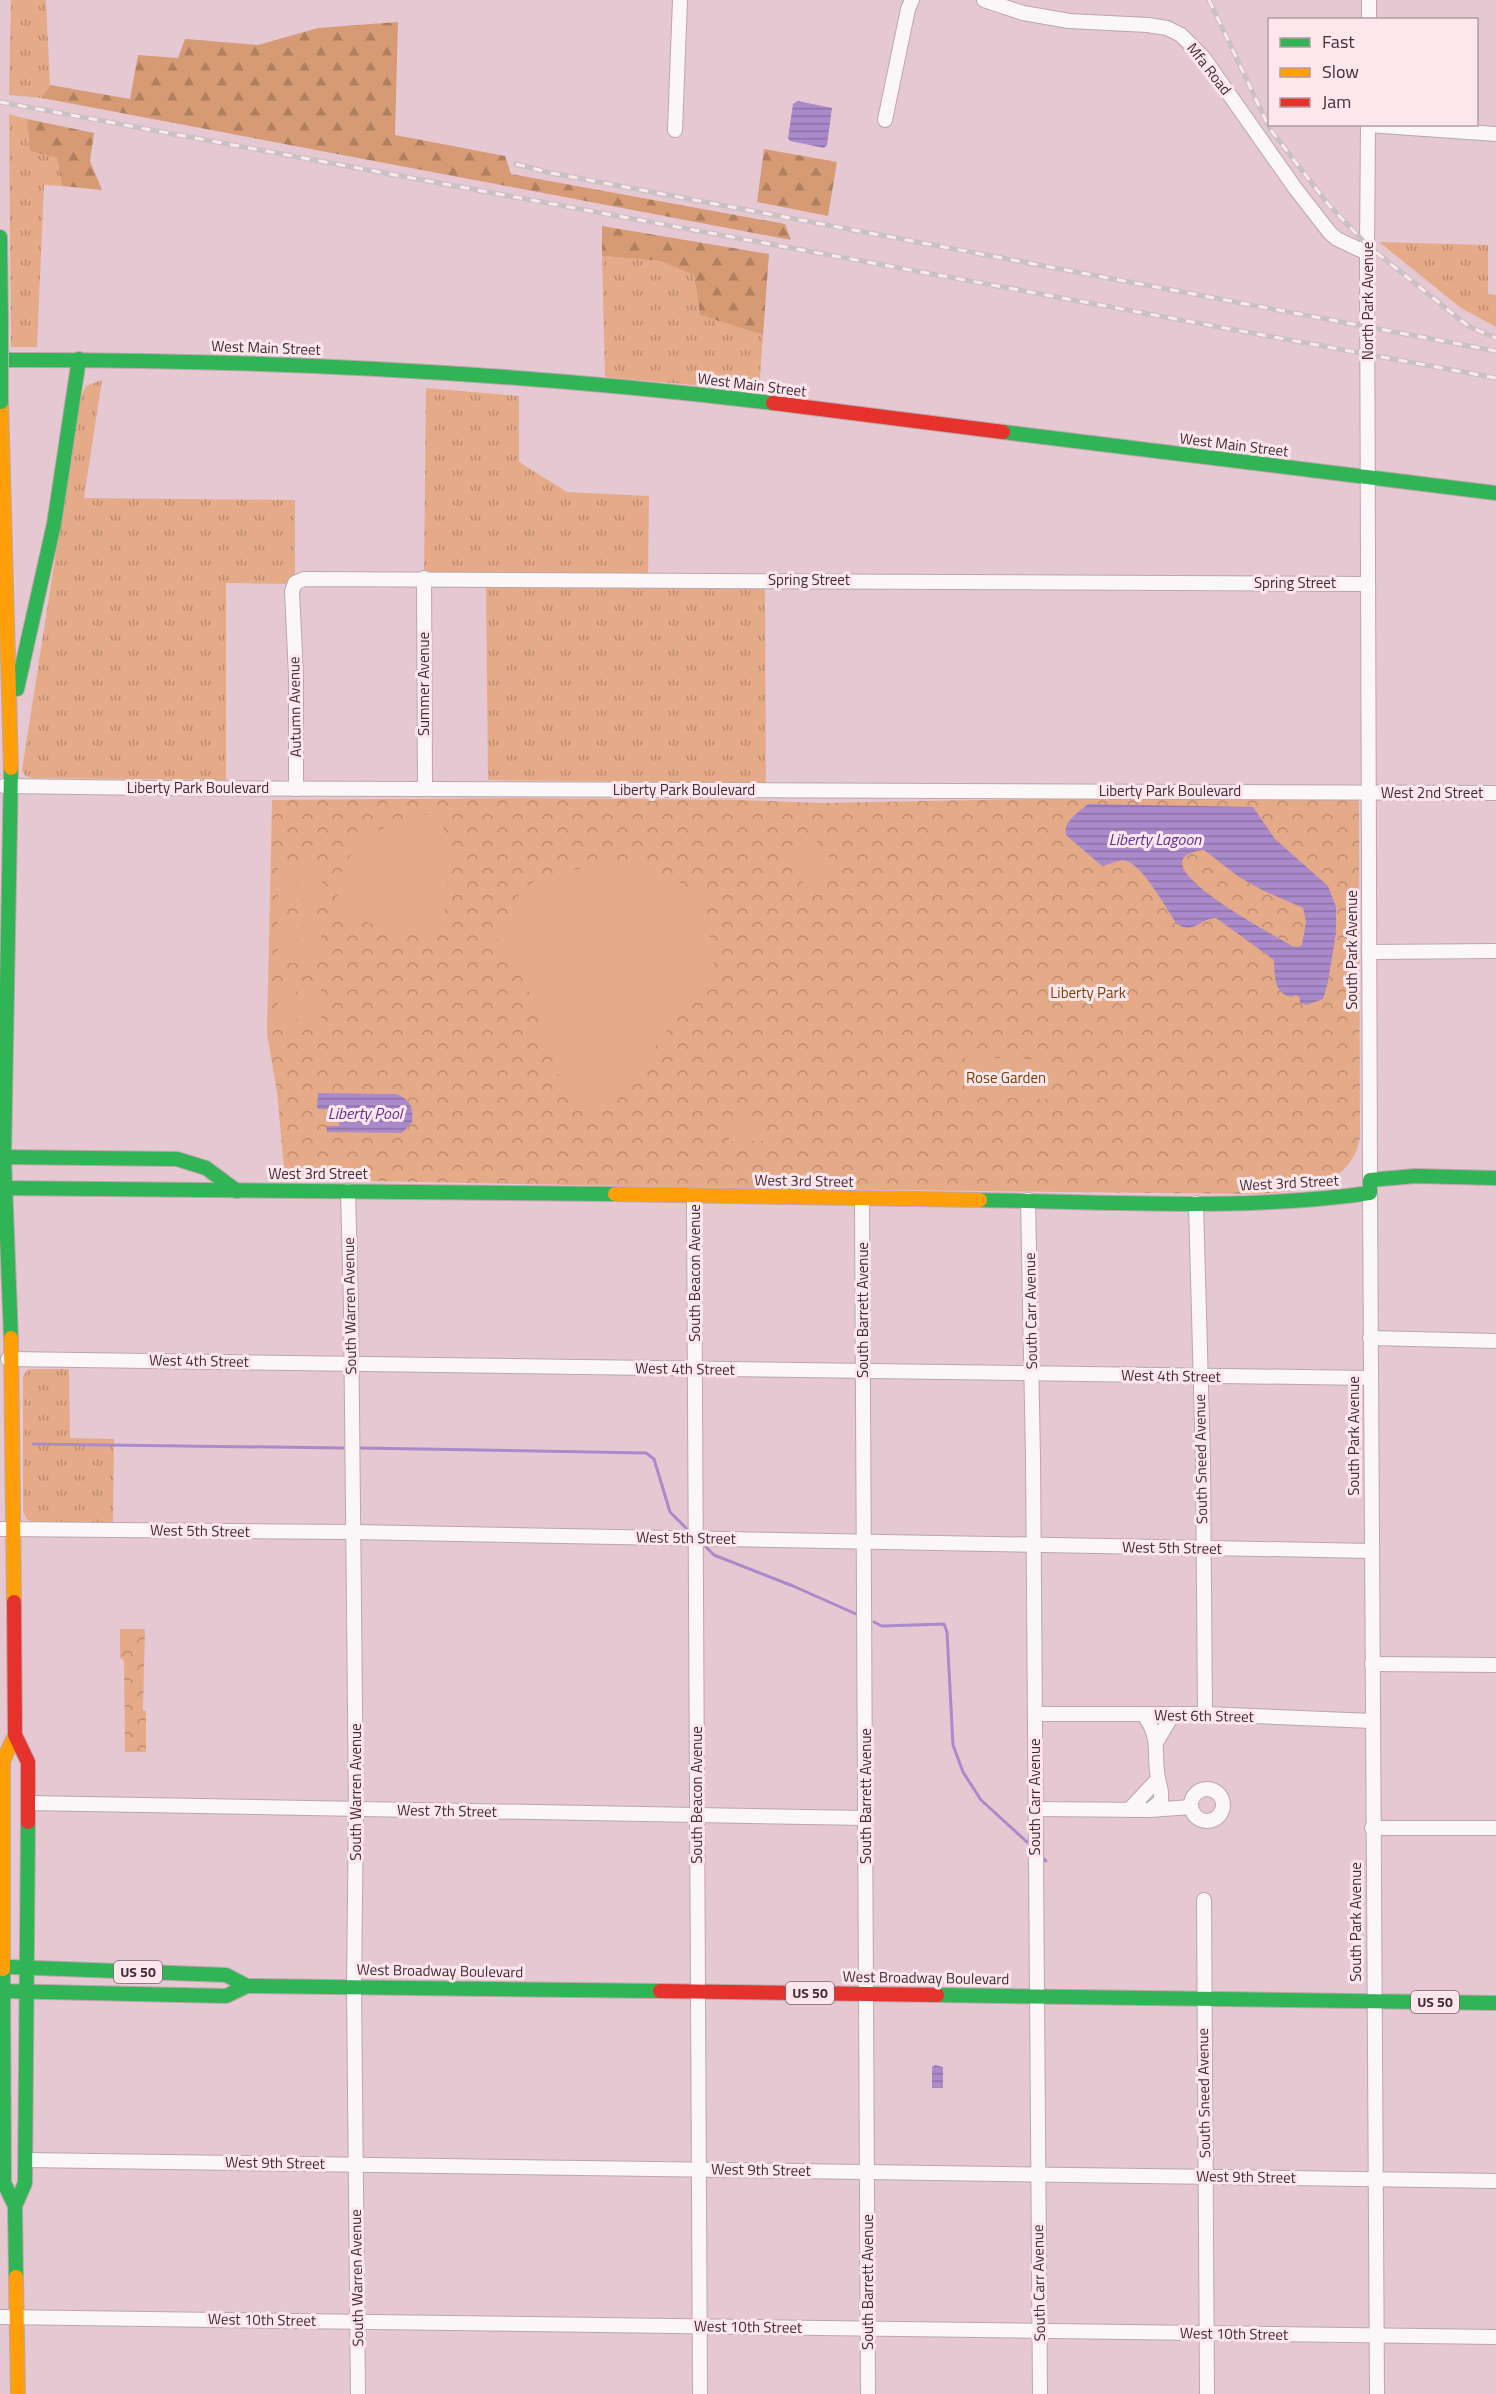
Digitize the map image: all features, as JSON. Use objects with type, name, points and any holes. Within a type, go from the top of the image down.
[{"type":"main road","points":[[0,237],[1,402],[9,727],[5,786],[2,1157],[7,1529],[15,1735],[28,1762],[25,2183],[15,2206]]},
{"type":"main road","points":[[9,727],[54,524],[79,359]]},
{"type":"main road","name":"West Main Street","points":[[0,360],[79,359],[373,368],[727,398],[1496,493]]},
{"type":"main road","points":[[0,684],[9,727]]},
{"type":"main road","points":[[2,1157],[177,1159],[206,1168],[237,1191]]},
{"type":"main road","name":"West 3rd Street","points":[[2,1188],[1196,1203],[1314,1201],[1414,1176],[1496,1178]]},
{"type":"main road","points":[[15,1735],[3,1761],[1,2063],[4,2183],[15,2206],[18,2394]]},
{"type":"main road","name":"West Broadway Boulevard","points":[[1,1967],[226,1975],[247,1986]]},
{"type":"main road","name":"West Broadway Boulevard","points":[[1,1991],[226,1996],[247,1986],[354,1986],[1496,2003]]},
{"type":"street","points":[[675,130],[680,0]]},
{"type":"street","points":[[885,120],[908,9],[912,0]]},
{"type":"street","name":"Mfa Road","points":[[984,0],[1023,14],[1068,21],[1148,25],[1167,28],[1181,35],[1203,57],[1295,188],[1330,233],[1337,240],[1367,253]]},
{"type":"street","points":[[1369,0],[1369,18]]},
{"type":"street","name":"North Park Avenue","points":[[1368,126],[1368,478]]},
{"type":"street","points":[[1382,126],[1496,134]]},
{"type":"street","name":"South Park Avenue","points":[[1368,478],[1372,1828],[1377,2394]]},
{"type":"street","name":"Spring Street","points":[[293,626],[292,591],[299,580],[424,578],[1368,584]]},
{"type":"street","name":"Summer Avenue","points":[[424,578],[425,789]]},
{"type":"street","name":"Autumn Avenue","points":[[293,626],[296,676],[296,789]]},
{"type":"street","name":"Liberty Park Boulevard","points":[[5,786],[1368,793]]},
{"type":"street","name":"West 2nd Street","points":[[1368,793],[1496,793]]},
{"type":"street","points":[[1369,952],[1496,951]]},
{"type":"street","name":"South Warren Avenue","points":[[348,1191],[357,1809],[354,1986],[358,2394]]},
{"type":"street","name":"South Beacon Avenue","points":[[694,1196],[700,2394]]},
{"type":"street","name":"South Barrett Avenue","points":[[862,1198],[868,2394]]},
{"type":"street","name":"South Carr Avenue","points":[[1028,1200],[1034,1545],[1040,2394]]},
{"type":"street","name":"South Sneed Avenue","points":[[1196,1203],[1203,1461],[1205,1714]]},
{"type":"street","points":[[1370,1338],[1496,1341]]},
{"type":"street","name":"West 4th Street","points":[[6,1359],[1370,1378]]},
{"type":"street","name":"West 5th Street","points":[[7,1529],[353,1532],[1371,1551]]},
{"type":"street","points":[[1372,1664],[1496,1665]]},
{"type":"street","name":"West 6th Street","points":[[1035,1714],[1205,1714],[1372,1721]]},
{"type":"street","points":[[1143,1714],[1150,1723],[1157,1741],[1158,1779],[1162,1788],[1161,1801],[1150,1810]]},
{"type":"street","points":[[1157,1741],[1173,1714]]},
{"type":"street","points":[[1129,1810],[1158,1779]]},
{"type":"street","name":"West 7th Street","points":[[28,1803],[866,1818]]},
{"type":"street","points":[[1036,1809],[1150,1810],[1191,1807]]},
{"type":"street","points":[[1372,1828],[1496,1828]]},
{"type":"street","name":"South Sneed Avenue","points":[[1204,1900],[1207,2394]]},
{"type":"street","name":"West 9th Street","points":[[25,2160],[1496,2181]]},
{"type":"street","name":"West 10th Street","points":[[0,2317],[1496,2337]]},
{"type":"green space","points":[[11,0],[46,0],[50,85],[42,98],[9,95]]},
{"type":"green space","points":[[398,22],[395,135],[505,156],[511,174],[785,224],[791,240],[42,98],[50,85],[130,99],[138,55],[178,58],[185,39],[258,45],[318,28]]},
{"type":"green space","points":[[9,114],[27,119],[30,151],[57,158],[62,186],[44,185],[37,347],[11,347]]},
{"type":"green space","points":[[27,119],[94,133],[90,161],[102,190],[62,186],[57,158],[30,151]]},
{"type":"green space","points":[[764,149],[837,162],[828,216],[757,202]]},
{"type":"green space","points":[[602,226],[769,254],[763,335],[700,315],[694,275],[660,261],[602,256]]},
{"type":"green space","points":[[1379,242],[1488,245],[1488,294],[1496,295],[1496,327],[1461,308]]},
{"type":"green space","points":[[602,256],[660,261],[694,275],[700,315],[763,335],[759,391],[605,377]]},
{"type":"green space","points":[[102,380],[84,498],[295,500],[295,584],[226,583],[226,780],[33,778],[25,776],[22,770],[80,398],[86,386]]},
{"type":"green space","points":[[426,388],[519,396],[519,462],[567,492],[649,496],[648,577],[424,575]]},
{"type":"green space","points":[[486,587],[765,588],[766,783],[488,780]]},
{"type":"green space","name":"Liberty Park","points":[[1069,794],[1359,799],[1360,1136],[1355,1153],[1347,1166],[1335,1176],[1306,1188],[1257,1194],[361,1181],[291,1178],[284,1168],[277,1092],[267,1034],[272,800],[516,798],[821,803],[1038,799]]},
{"type":"green space","points":[[430,814],[441,816],[450,862],[443,922],[432,930],[406,930],[372,924],[337,910],[340,878],[345,864],[363,841],[402,820]]},
{"type":"green space","points":[[813,836],[841,873],[812,894],[784,857]]},
{"type":"green space","points":[[303,860],[322,861],[322,901],[303,901]]},
{"type":"green space","points":[[278,861],[297,861],[297,901],[278,901]]},
{"type":"green space","points":[[602,866],[632,866],[655,871],[678,881],[703,898],[714,960],[713,968],[637,1071],[641,1076],[607,1106],[588,1106],[556,1072],[560,1068],[529,1035],[538,1024],[534,1004],[496,936],[514,901],[529,885],[559,873]]},
{"type":"green space","points":[[278,922],[297,922],[297,963],[278,963]]},
{"type":"green space","points":[[303,922],[321,922],[321,962],[302,962]]},
{"type":"green space","points":[[278,983],[296,984],[297,1024],[278,1024]]},
{"type":"green space","points":[[302,984],[321,984],[321,1024],[302,1024]]},
{"type":"green space","name":"Rose Garden","points":[[965,1057],[1047,1060],[1047,1099],[964,1097]]},
{"type":"green space","points":[[763,1123],[764,1141],[729,1142],[729,1124]]},
{"type":"green space","points":[[28,1369],[69,1369],[70,1438],[114,1439],[113,1524],[33,1522],[26,1519],[23,1510],[23,1376]]},
{"type":"green space","points":[[120,1629],[145,1629],[143,1710],[146,1711],[146,1752],[125,1752],[124,1660],[120,1658]]},
{"type":"water","points":[[798,101],[832,108],[827,145],[824,148],[790,141],[788,138],[793,104]]},
{"type":"water","name":"Liberty Lagoon","points":[[1088,804],[1253,807],[1275,839],[1328,886],[1336,907],[1336,933],[1323,999],[1307,1005],[1300,1003],[1300,998],[1296,995],[1292,997],[1281,992],[1276,983],[1274,960],[1216,918],[1188,928],[1177,924],[1147,879],[1133,865],[1126,861],[1117,861],[1102,866],[1066,835],[1069,821]],"holes":[[[1204,850],[1239,877],[1303,908],[1306,922],[1302,945],[1292,946],[1214,898],[1194,882],[1183,867],[1185,856]]]},
{"type":"water","name":"Liberty Pool","points":[[318,1093],[396,1094],[410,1105],[412,1122],[402,1133],[327,1132],[327,1126],[339,1126],[340,1109],[317,1109]]},
{"type":"water","points":[[935,2065],[943,2067],[943,2088],[932,2088],[932,2067]]},
{"type":"waterway","points":[[33,1444],[343,1448]]},
{"type":"waterway","points":[[361,1448],[646,1453],[654,1459],[670,1512],[688,1530]]},
{"type":"waterway","points":[[706,1547],[714,1555],[856,1614]]},
{"type":"waterway","points":[[874,1622],[882,1626],[944,1624],[947,1632],[953,1745],[963,1772],[981,1800],[1027,1842]]},
{"type":"railway","points":[[1209,0],[1268,125]]},
{"type":"railway","points":[[0,102],[1496,378]]},
{"type":"railway","points":[[1269,126],[1328,204],[1367,245],[1468,326],[1496,338]]},
{"type":"railway","points":[[516,164],[551,173],[1496,351]]},
{"type":"traffic: fast","points":[[0,237],[1,323]]},
{"type":"traffic: fast","points":[[1,323],[1,402]]},
{"type":"traffic: fast","points":[[17,689],[54,524],[79,359]]},
{"type":"traffic: fast","points":[[0,360],[194,362],[387,370],[580,383],[773,403]]},
{"type":"traffic: fast","points":[[1003,432],[1496,493]]},
{"type":"traffic: fast","points":[[11,768],[4,1157],[11,1338]]},
{"type":"traffic: fast","points":[[0,1157],[177,1159],[206,1168],[237,1191]]},
{"type":"traffic: fast","points":[[980,1200],[1175,1204],[1273,1202],[1370,1193],[1370,1180],[1415,1176],[1496,1178]]},
{"type":"traffic: fast","points":[[0,1188],[615,1194]]},
{"type":"traffic: fast","points":[[16,2277],[15,2206],[25,2183],[28,1822]]},
{"type":"traffic: fast","points":[[10,1967],[226,1975],[247,1986]]},
{"type":"traffic: fast","points":[[3,1969],[4,2183],[15,2206]]},
{"type":"traffic: fast","points":[[0,1991],[226,1996],[247,1986],[660,1991]]},
{"type":"traffic: fast","points":[[937,1995],[1496,2003]]},
{"type":"traffic: slow","points":[[1,402],[11,768]]},
{"type":"traffic: slow","points":[[615,1194],[980,1200]]},
{"type":"traffic: slow","points":[[11,1338],[14,1602]]},
{"type":"traffic: slow","points":[[3,1969],[3,1761],[15,1735]]},
{"type":"traffic: slow","points":[[16,2277],[18,2394]]},
{"type":"traffic: jam","points":[[773,403],[1003,432]]},
{"type":"traffic: jam","points":[[14,1602],[15,1735],[28,1762],[28,1822]]},
{"type":"traffic: jam","points":[[660,1991],[937,1995]]}]
